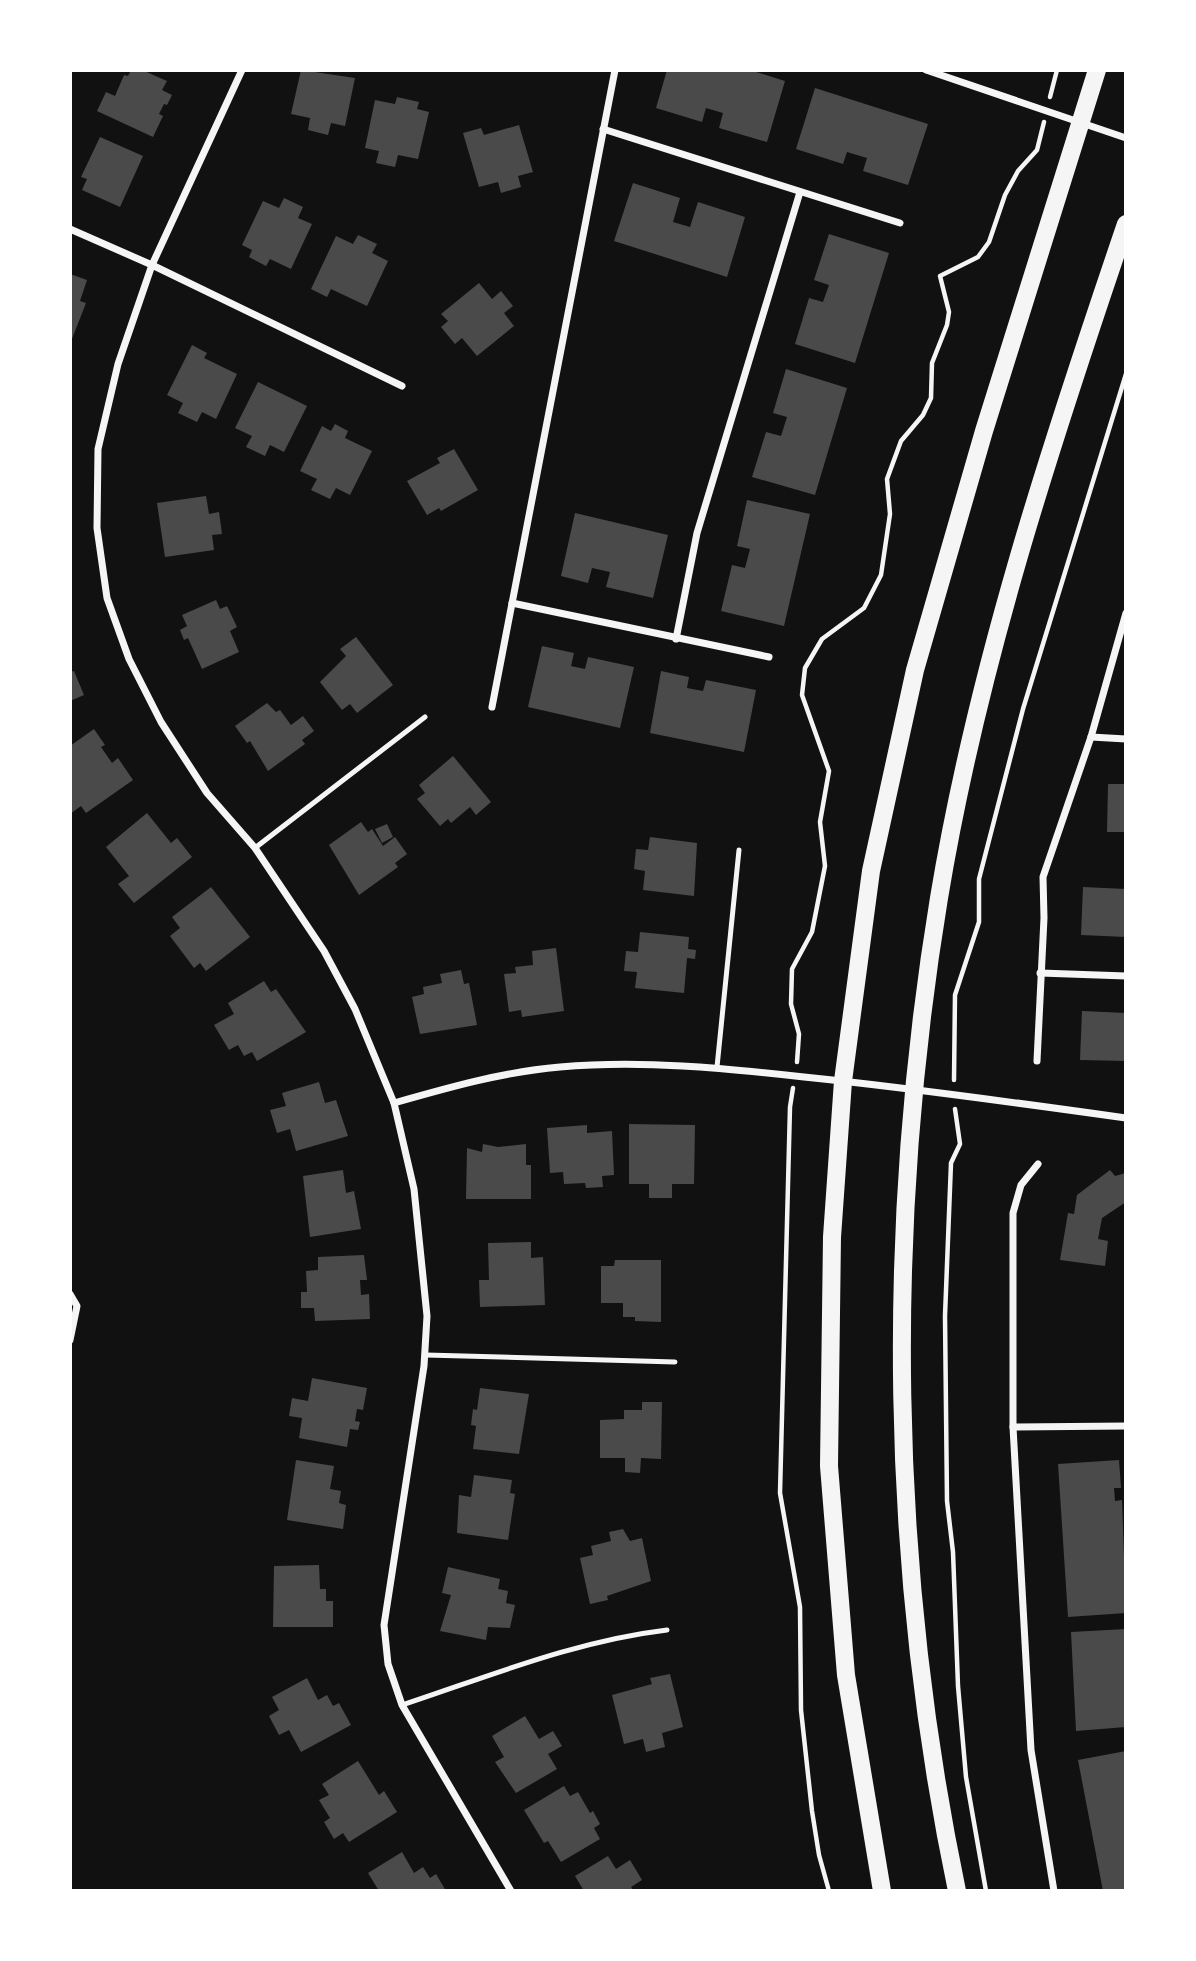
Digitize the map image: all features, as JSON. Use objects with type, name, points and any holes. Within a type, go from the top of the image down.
[{"type":"main road","points":[[882,1891],[846,1675],[829,1466],[832,1237],[843,1081],[871,871],[915,670],[984,430],[1097,70]]},
{"type":"main road","points":[[957,1891],[911,1607],[902,1410],[905,1229],[915,1089],[939,898],[969,751],[1007,598],[1082,352],[1126,223]]},
{"type":"street","points":[[242,70],[152,265],[118,364],[98,449],[97,528],[107,598],[129,659],[161,722],[207,793],[254,848],[324,951],[355,1009],[394,1103],[414,1188],[427,1316],[426,1355],[384,1625],[388,1664],[402,1705],[511,1891]]},
{"type":"street","points":[[492,707],[615,70]]},
{"type":"street","points":[[926,70],[1126,138]]},
{"type":"street","points":[[603,130],[901,223]]},
{"type":"street","points":[[676,639],[697,533],[800,192]]},
{"type":"street","points":[[70,229],[152,265],[402,386]]},
{"type":"street","points":[[512,603],[769,657]]},
{"type":"street","points":[[1037,1061],[1044,918],[1043,877],[1090,737],[1126,612]]},
{"type":"street","points":[[1090,737],[1126,739]]},
{"type":"street","points":[[1040,973],[1126,976]]},
{"type":"street","points":[[394,1103],[484,1078],[560,1068],[624,1064],[717,1067],[915,1089],[1126,1118]]},
{"type":"street","points":[[1038,1164],[1021,1185],[1013,1213],[1013,1427],[1031,1750],[1054,1891]]},
{"type":"street","points":[[70,1294],[77,1306],[70,1340]]},
{"type":"street","points":[[1013,1427],[1126,1426]]},
{"type":"lane","points":[[254,848],[425,717]]},
{"type":"lane","points":[[717,1067],[739,850]]},
{"type":"lane","points":[[426,1355],[675,1362]]},
{"type":"lane","points":[[402,1705],[576,1647],[667,1630]]},
{"type":"path","points":[[986,1891],[966,1777],[958,1686],[953,1552],[947,1501],[945,1316],[951,1163],[960,1144],[953,1095],[956,995],[979,922],[979,879],[1023,709],[1126,374]]},
{"type":"building","points":[[131,70],[142,70],[167,81],[162,90],[172,95],[159,114],[163,116],[153,137],[97,111],[106,92],[115,96],[124,75],[128,76]]},
{"type":"building","points":[[301,70],[355,78],[345,126],[331,123],[328,135],[308,130],[310,118],[291,114]]},
{"type":"building","points":[[667,70],[750,70],[785,81],[767,142],[719,128],[723,113],[706,108],[702,122],[656,108]]},
{"type":"building","points":[[815,88],[928,124],[908,185],[863,171],[867,158],[847,152],[843,164],[796,149]]},
{"type":"building","points":[[397,97],[419,102],[417,109],[429,112],[418,159],[398,155],[395,167],[376,163],[379,151],[365,148],[375,100],[395,104]]},
{"type":"building","points":[[519,125],[533,172],[518,176],[521,187],[501,193],[498,182],[479,187],[463,133],[481,128],[484,135]]},
{"type":"building","points":[[100,137],[143,156],[120,207],[82,190],[87,179],[81,177]]},
{"type":"building","points":[[633,183],[680,198],[673,222],[690,227],[698,202],[745,217],[727,277],[614,241]]},
{"type":"building","points":[[284,198],[303,207],[298,218],[312,224],[291,269],[270,259],[266,266],[249,257],[252,250],[242,245],[263,201],[279,208]]},
{"type":"building","points":[[829,234],[889,253],[855,363],[795,344],[809,298],[823,302],[829,285],[814,280]]},
{"type":"building","points":[[358,235],[377,244],[372,253],[388,261],[367,306],[331,289],[327,297],[311,289],[336,236],[353,244]]},
{"type":"building","points":[[70,274],[87,280],[80,301],[86,303],[70,344]]},
{"type":"building","points":[[479,283],[492,299],[501,291],[513,306],[504,313],[514,326],[477,356],[462,338],[455,344],[441,327],[448,321],[441,314]]},
{"type":"building","points":[[192,345],[207,353],[204,358],[237,374],[216,419],[202,412],[197,422],[178,413],[183,403],[167,395]]},
{"type":"building","points":[[786,369],[847,388],[815,495],[752,477],[766,432],[781,436],[787,417],[773,413]]},
{"type":"building","points":[[258,382],[307,406],[284,452],[270,445],[265,456],[246,447],[252,436],[235,428]]},
{"type":"building","points":[[335,424],[348,431],[345,438],[372,451],[350,495],[336,488],[330,499],[311,490],[317,479],[300,471],[322,426],[331,431]]},
{"type":"building","points":[[454,449],[478,490],[441,511],[439,508],[427,515],[407,481],[440,463],[437,458]]},
{"type":"building","points":[[206,496],[209,514],[219,512],[222,534],[212,535],[214,550],[165,557],[157,503]]},
{"type":"building","points":[[747,500],[810,514],[784,626],[721,611],[732,565],[745,568],[750,549],[737,546]]},
{"type":"building","points":[[575,513],[668,535],[653,598],[606,587],[610,572],[592,568],[588,583],[561,576]]},
{"type":"building","points":[[216,600],[220,609],[227,606],[237,627],[230,631],[239,652],[202,669],[188,638],[184,640],[180,630],[187,626],[182,615]]},
{"type":"building","points":[[356,637],[393,685],[357,713],[350,704],[342,710],[320,682],[346,656],[340,649]]},
{"type":"building","points":[[542,646],[574,653],[571,666],[585,669],[588,657],[634,667],[620,728],[528,707]]},
{"type":"building","points":[[74,671],[84,695],[70,701],[70,672]]},
{"type":"building","points":[[661,671],[689,677],[687,688],[703,691],[706,680],[756,690],[744,752],[650,733]]},
{"type":"building","points":[[267,703],[276,712],[280,710],[291,725],[303,716],[314,731],[302,740],[305,744],[268,771],[250,741],[247,743],[235,726]]},
{"type":"building","points":[[94,729],[105,745],[101,747],[112,763],[118,758],[133,780],[86,813],[81,806],[70,814],[70,746]]},
{"type":"building","points":[[453,756],[491,802],[476,815],[470,807],[451,823],[448,819],[440,826],[417,799],[425,793],[419,785]]},
{"type":"building","points":[[1108,784],[1126,784],[1126,832],[1107,832]]},
{"type":"building","points":[[147,813],[171,843],[177,838],[192,857],[134,903],[118,884],[129,876],[106,847]]},
{"type":"building","points":[[361,822],[368,832],[372,829],[383,846],[395,837],[407,854],[395,863],[398,867],[359,895],[329,845]]},
{"type":"building","points":[[387,824],[393,837],[382,843],[375,829]]},
{"type":"building","points":[[650,837],[697,843],[694,896],[643,890],[645,871],[634,869],[636,849],[648,850]]},
{"type":"building","points":[[211,887],[250,937],[206,971],[200,963],[194,968],[170,936],[180,928],[172,917]]},
{"type":"building","points":[[1083,887],[1126,889],[1126,937],[1081,935]]},
{"type":"building","points":[[640,932],[689,937],[688,949],[696,950],[695,959],[687,958],[684,993],[635,988],[637,972],[624,971],[626,951],[638,952]]},
{"type":"building","points":[[556,948],[564,1011],[522,1017],[521,1010],[509,1012],[504,974],[516,973],[515,967],[533,965],[532,951]]},
{"type":"building","points":[[461,970],[464,984],[469,983],[477,1025],[420,1034],[412,997],[424,994],[423,987],[442,983],[440,974]]},
{"type":"building","points":[[264,981],[271,992],[276,989],[306,1032],[257,1061],[252,1052],[244,1056],[238,1045],[229,1050],[214,1025],[234,1014],[228,1003]]},
{"type":"building","points":[[1082,1011],[1126,1013],[1126,1061],[1080,1060]]},
{"type":"building","points":[[319,1082],[325,1103],[336,1100],[348,1136],[296,1151],[290,1129],[277,1133],[270,1110],[286,1106],[282,1093]]},
{"type":"building","points":[[629,1124],[695,1125],[694,1184],[672,1184],[672,1198],[649,1198],[649,1184],[629,1184]]},
{"type":"building","points":[[587,1125],[587,1133],[612,1131],[614,1175],[602,1176],[603,1187],[586,1188],[585,1183],[564,1184],[563,1172],[550,1173],[547,1128]]},
{"type":"building","points":[[483,1144],[498,1147],[526,1144],[526,1165],[531,1165],[531,1199],[466,1199],[467,1148],[482,1152]]},
{"type":"building","points":[[343,1170],[346,1193],[354,1191],[361,1229],[310,1237],[303,1176]]},
{"type":"building","points":[[1110,1170],[1115,1176],[1126,1173],[1126,1202],[1102,1218],[1098,1239],[1108,1241],[1105,1266],[1060,1260],[1068,1213],[1074,1214],[1077,1195]]},
{"type":"building","points":[[531,1242],[531,1258],[543,1257],[545,1305],[480,1307],[479,1280],[489,1280],[488,1243]]},
{"type":"building","points":[[364,1255],[367,1280],[360,1280],[361,1295],[369,1294],[370,1319],[315,1321],[314,1308],[301,1308],[301,1292],[307,1292],[306,1271],[318,1270],[318,1257]]},
{"type":"building","points":[[615,1260],[661,1260],[661,1322],[635,1321],[635,1317],[623,1317],[623,1303],[601,1303],[601,1266],[614,1266]]},
{"type":"building","points":[[312,1378],[367,1388],[363,1410],[357,1409],[355,1421],[360,1422],[358,1430],[350,1429],[347,1447],[299,1438],[302,1418],[289,1416],[292,1398],[308,1401]]},
{"type":"building","points":[[480,1388],[529,1394],[519,1454],[473,1449],[476,1426],[471,1425],[473,1409],[477,1410]]},
{"type":"building","points":[[642,1402],[662,1402],[661,1459],[641,1458],[640,1473],[625,1472],[625,1458],[600,1458],[600,1420],[624,1419],[624,1410],[642,1410]]},
{"type":"building","points":[[296,1460],[334,1466],[330,1489],[341,1491],[339,1503],[346,1505],[343,1529],[287,1520]]},
{"type":"building","points":[[1119,1460],[1121,1488],[1114,1488],[1115,1501],[1122,1500],[1126,1613],[1068,1617],[1058,1464]]},
{"type":"building","points":[[474,1475],[512,1480],[510,1493],[515,1494],[508,1540],[457,1533],[459,1495],[471,1497]]},
{"type":"building","points":[[623,1529],[630,1541],[642,1538],[651,1581],[607,1596],[608,1600],[590,1604],[580,1558],[593,1555],[591,1546],[611,1541],[609,1532]]},
{"type":"building","points":[[319,1565],[320,1589],[326,1589],[326,1601],[333,1601],[333,1627],[273,1627],[274,1566]]},
{"type":"building","points":[[448,1567],[500,1579],[498,1589],[508,1591],[506,1603],[515,1605],[510,1628],[488,1627],[486,1640],[440,1631],[451,1595],[442,1593]]},
{"type":"building","points":[[1126,1629],[1126,1727],[1076,1731],[1071,1632]]},
{"type":"building","points":[[670,1674],[683,1727],[662,1733],[665,1747],[646,1752],[643,1739],[624,1744],[612,1695],[652,1684],[650,1678]]},
{"type":"building","points":[[307,1678],[318,1700],[327,1695],[333,1706],[339,1703],[351,1725],[301,1752],[289,1730],[279,1735],[269,1716],[279,1710],[272,1697]]},
{"type":"building","points":[[525,1716],[539,1739],[553,1731],[562,1746],[548,1754],[557,1769],[516,1793],[495,1762],[504,1757],[492,1736]]},
{"type":"building","points":[[1126,1751],[1126,1891],[1103,1891],[1078,1760]]},
{"type":"building","points":[[358,1761],[379,1795],[384,1791],[397,1812],[349,1842],[343,1833],[334,1839],[324,1822],[330,1818],[319,1800],[329,1795],[322,1784]]},
{"type":"building","points":[[564,1786],[570,1796],[578,1792],[590,1813],[593,1811],[600,1824],[594,1828],[600,1839],[561,1862],[548,1841],[544,1843],[524,1810]]},
{"type":"building","points":[[402,1852],[414,1873],[423,1867],[430,1878],[436,1874],[446,1891],[379,1891],[368,1873]]},
{"type":"building","points":[[608,1856],[616,1869],[630,1860],[642,1880],[631,1887],[634,1891],[584,1891],[575,1876]]}]
